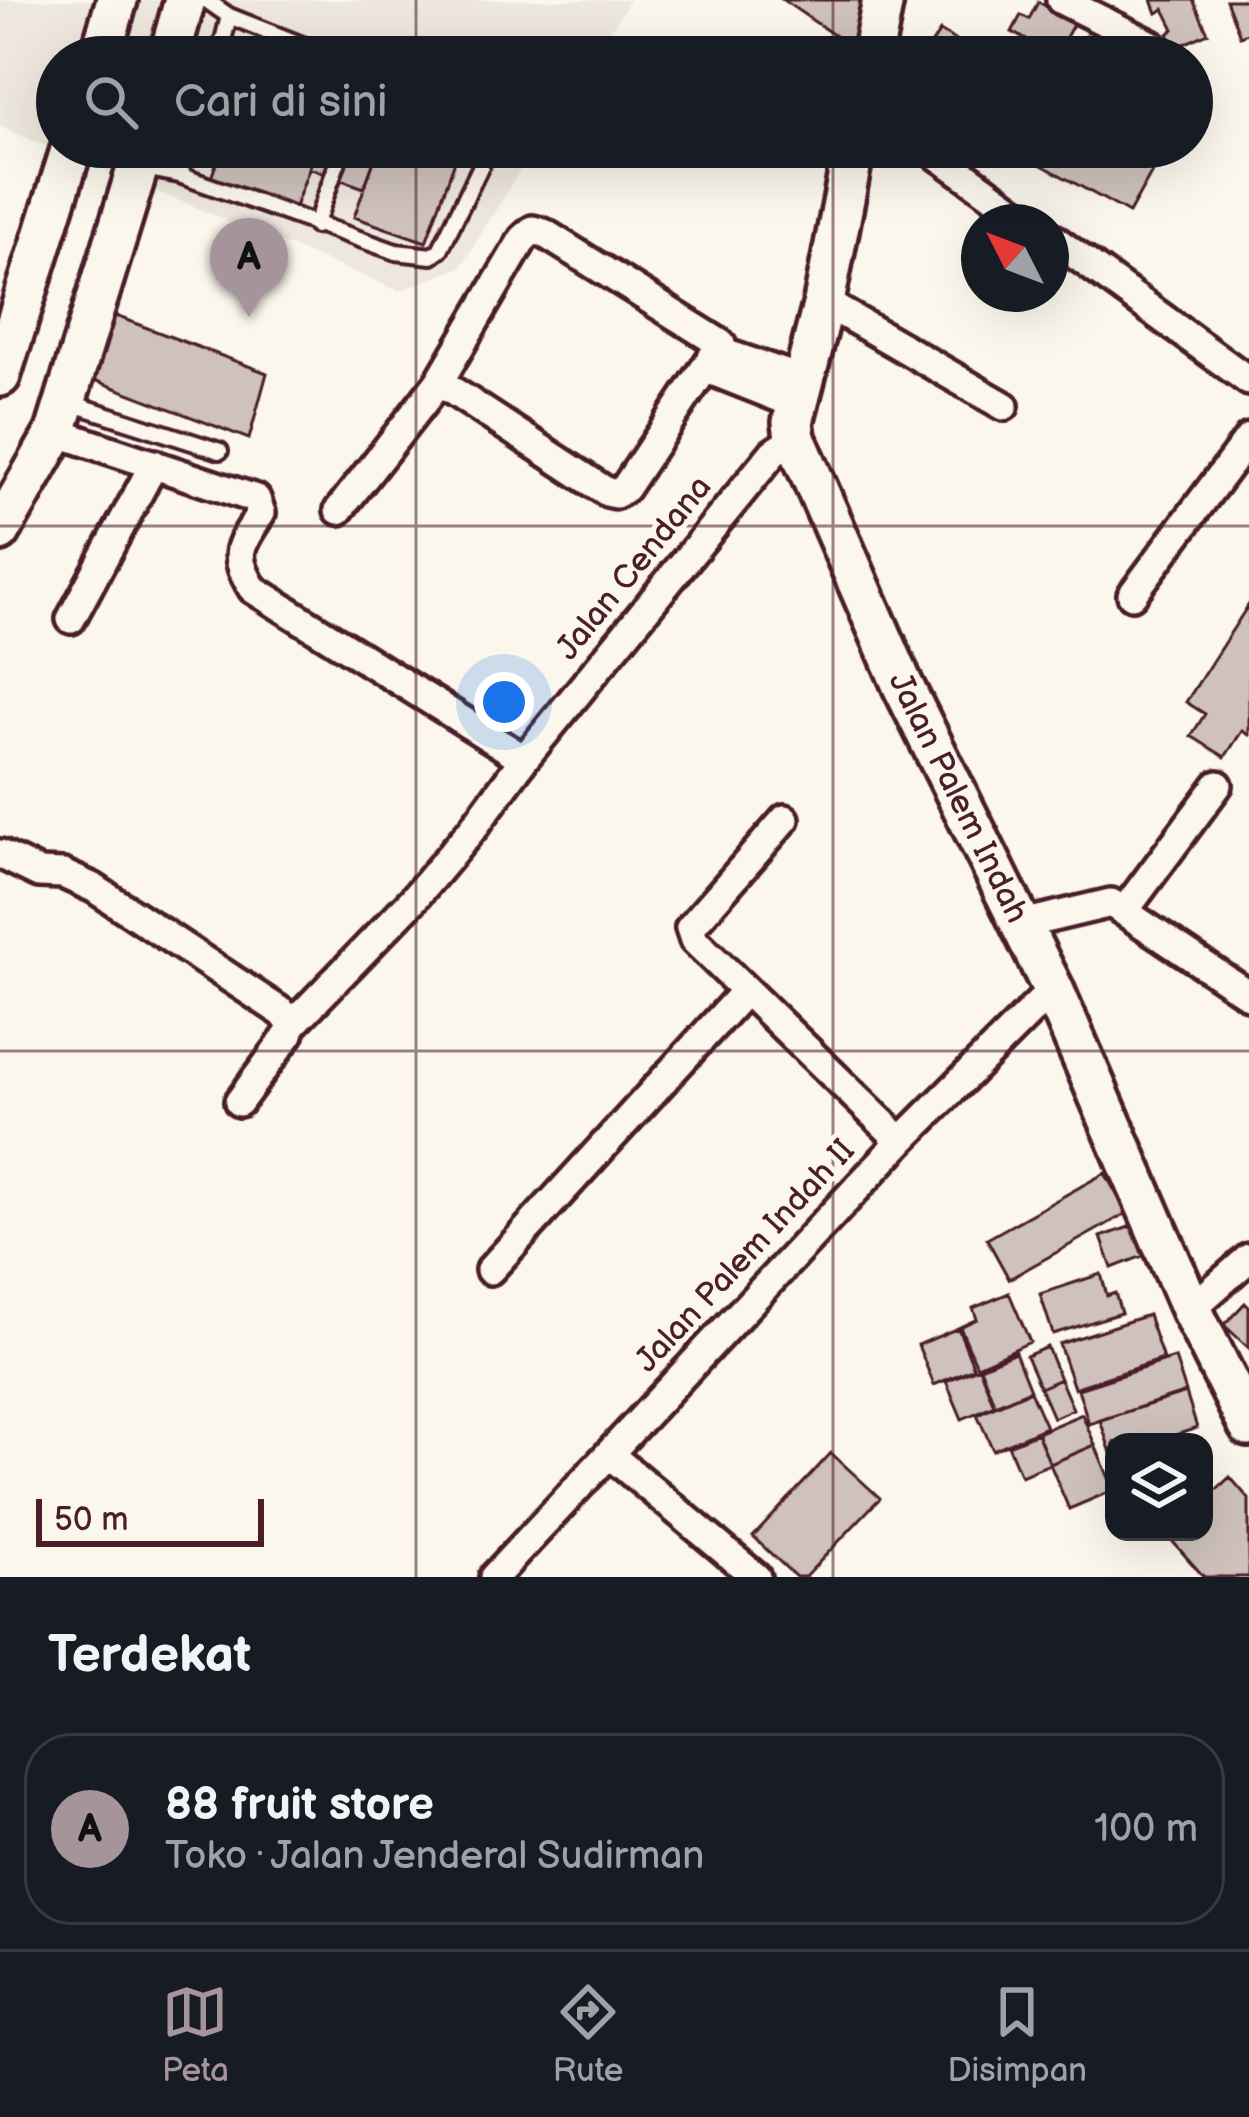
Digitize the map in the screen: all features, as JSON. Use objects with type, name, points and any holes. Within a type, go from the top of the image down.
[{"type":"street","points":[[106,36],[117,0]]},
{"type":"street","points":[[175,36],[185,0]]},
{"type":"street","points":[[876,36],[883,0]]},
{"type":"street","points":[[1061,0],[1133,36]]},
{"type":"street","points":[[0,376],[65,168]]},
{"type":"street","points":[[0,531],[61,417],[138,168]]},
{"type":"street","points":[[712,360],[799,408],[850,168]]},
{"type":"street","points":[[955,168],[1005,204]]},
{"type":"street","points":[[339,510],[439,382],[533,230],[720,340],[712,360],[625,488],[616,494],[439,382]]},
{"type":"street","points":[[1069,250],[1249,381]]},
{"type":"street","points":[[824,302],[1004,406]]},
{"type":"street","name":"Jalan Cendana","points":[[239,1102],[292,1025],[412,901],[773,453],[799,408]]},
{"type":"street","name":"Jalan Palem Indah","points":[[799,408],[903,686],[1053,988],[1191,1309],[1249,1426]]},
{"type":"street","points":[[61,417],[154,464],[256,499],[261,513],[238,558],[253,589],[524,759]]},
{"type":"street","points":[[1132,595],[1249,438]]},
{"type":"street","points":[[70,620],[154,464]]},
{"type":"street","points":[[1125,910],[1218,785]]},
{"type":"street","points":[[785,819],[690,928],[694,940],[901,1141]]},
{"type":"street","points":[[0,854],[39,873],[63,874],[94,888],[284,1013],[292,1025]]},
{"type":"street","points":[[1023,925],[1111,903],[1249,995]]},
{"type":"street","name":"Jalan Palem Indah II","points":[[494,1577],[901,1141],[1053,988]]},
{"type":"street","points":[[490,1270],[745,991]]},
{"type":"street","points":[[1191,1309],[1249,1258]]},
{"type":"street","points":[[609,1454],[756,1577]]},
{"type":"lane","points":[[206,0],[229,16],[280,36]]},
{"type":"lane","points":[[224,36],[229,16]]},
{"type":"lane","points":[[164,168],[396,253],[437,254],[480,168]]},
{"type":"lane","points":[[179,175],[182,168]]},
{"type":"lane","points":[[315,226],[336,168]]},
{"type":"lane","points":[[61,417],[220,451]]},
{"type":"shaded area","points":[[0,0],[630,0],[607,36],[36,36],[36,142],[0,127]]},
{"type":"shaded area","points":[[100,168],[521,168],[461,267],[399,291]]},
{"type":"building","points":[[783,0],[868,0],[860,36],[835,36]]},
{"type":"building","points":[[1152,0],[1193,0],[1208,33],[1169,36],[1174,29],[1164,9],[1157,13]]},
{"type":"building","points":[[1226,0],[1249,0],[1249,32],[1240,36]]},
{"type":"building","points":[[1038,2],[1075,21],[1067,36],[1012,32],[1021,15],[1029,19]]},
{"type":"building","points":[[215,168],[309,168],[295,207],[211,178]]},
{"type":"building","points":[[309,168],[371,168],[364,188]]},
{"type":"building","points":[[372,168],[452,168],[426,242],[354,217]]},
{"type":"building","points":[[1047,168],[1154,168],[1129,213]]},
{"type":"building","points":[[113,315],[267,373],[249,439],[89,378]]},
{"type":"building","points":[[1249,604],[1249,735],[1242,731],[1225,757],[1191,736],[1205,714],[1186,702]]},
{"type":"building","points":[[1105,1173],[1127,1213],[1009,1279],[987,1239]]},
{"type":"building","points":[[1132,1226],[1143,1256],[1112,1268],[1101,1237]]},
{"type":"building","points":[[1101,1274],[1107,1296],[1115,1293],[1121,1313],[1053,1334],[1040,1294]]},
{"type":"building","points":[[1009,1293],[1030,1342],[977,1366],[960,1327],[977,1319],[973,1308]]},
{"type":"building","points":[[1245,1303],[1249,1307],[1249,1348],[1224,1325]]},
{"type":"building","points":[[1148,1315],[1163,1359],[1074,1388],[1059,1344]]},
{"type":"building","points":[[958,1328],[974,1368],[934,1385],[918,1345]]},
{"type":"building","points":[[1047,1347],[1060,1379],[1040,1388],[1026,1356]]},
{"type":"building","points":[[1015,1352],[1030,1390],[995,1405],[980,1367]]},
{"type":"building","points":[[1175,1358],[1186,1392],[1089,1424],[1078,1389]]},
{"type":"building","points":[[979,1367],[994,1405],[962,1419],[946,1381]]},
{"type":"building","points":[[1060,1379],[1073,1409],[1053,1418],[1040,1388]]},
{"type":"building","points":[[1030,1391],[1046,1427],[993,1450],[977,1414]]},
{"type":"building","points":[[1186,1393],[1197,1428],[1182,1433],[1105,1435],[1100,1420]]},
{"type":"building","points":[[1082,1414],[1095,1445],[1050,1464],[1037,1433]]},
{"type":"building","points":[[1037,1433],[1050,1464],[1021,1476],[1008,1445]]},
{"type":"building","points":[[1095,1445],[1105,1469],[1105,1494],[1069,1509],[1050,1464]]},
{"type":"building","points":[[831,1453],[880,1498],[805,1577],[796,1577],[753,1537]]},
{"type":"building","points":[[1230,1477],[1249,1499],[1249,1577],[1204,1577],[1172,1541],[1213,1541],[1213,1493]]},
{"type":"place","name":"88 fruit store","points":[[249,317]]}]
